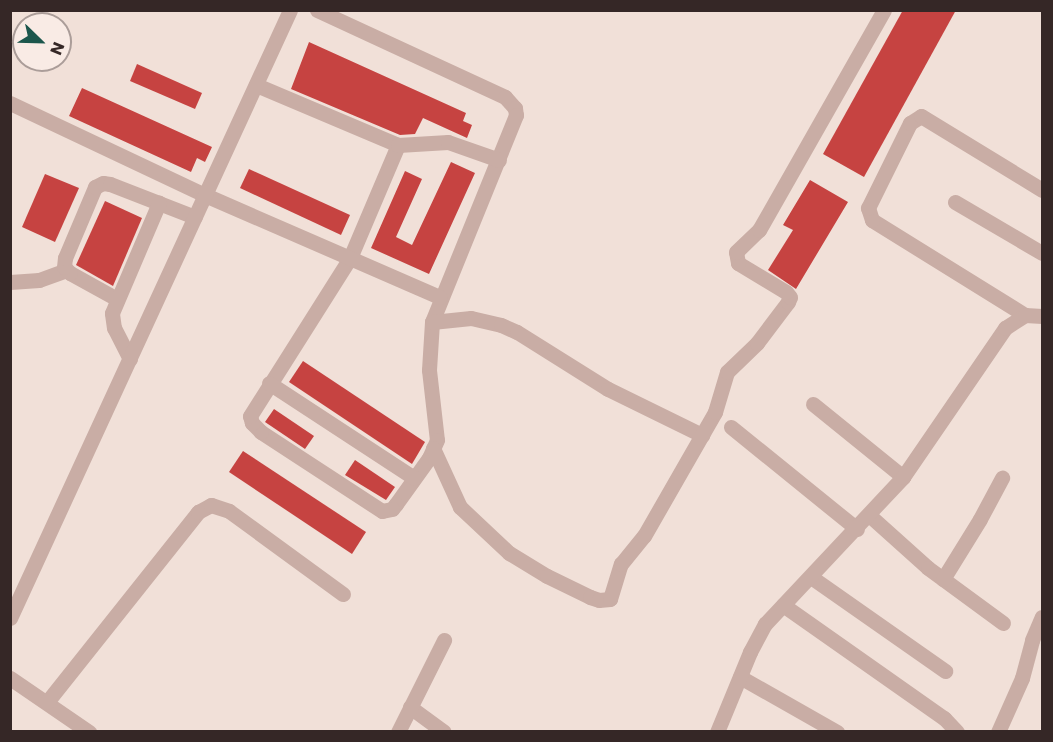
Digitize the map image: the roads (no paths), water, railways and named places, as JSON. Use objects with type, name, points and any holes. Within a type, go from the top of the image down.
[{"type":"street","points":[[10,618],[290,10]]},
{"type":"street","points":[[317,10],[505,97],[515,108],[516,115],[440,297],[432,322],[429,370],[437,431],[434,448],[392,509],[382,511],[252,423],[251,412],[350,258],[398,145]]},
{"type":"street","points":[[434,448],[460,507],[509,553],[558,582],[590,597],[607,601],[614,592],[621,564],[644,536],[719,406],[727,372],[757,343],[790,300],[786,292],[738,263],[735,256],[738,249],[759,230],[878,12]]},
{"type":"street","points":[[256,85],[398,145],[448,142],[499,160]]},
{"type":"street","points":[[10,103],[205,195],[440,297]]},
{"type":"street","points":[[1042,190],[921,116],[910,123],[868,208],[872,220],[1025,315],[1042,316]]},
{"type":"street","points":[[66,270],[65,258],[91,192],[99,184],[110,184],[195,217]]},
{"type":"street","points":[[955,202],[1042,253]]},
{"type":"street","points":[[130,359],[112,320],[117,299],[159,203]]},
{"type":"street","points":[[10,282],[39,280],[66,270],[117,299]]},
{"type":"street","points":[[717,732],[757,636],[903,477],[1005,328],[1025,315]]},
{"type":"street","points":[[432,322],[471,318],[501,325],[608,389],[702,435]]},
{"type":"street","points":[[269,383],[414,478]]},
{"type":"street","points":[[813,404],[903,477]]},
{"type":"street","points":[[731,428],[856,529]]},
{"type":"street","points":[[943,579],[1002,478]]},
{"type":"street","points":[[46,702],[198,512],[211,505],[229,511],[343,594]]},
{"type":"street","points":[[869,515],[943,579],[1003,623]]},
{"type":"street","points":[[811,577],[945,671]]},
{"type":"street","points":[[783,606],[944,718],[957,732]]},
{"type":"street","points":[[998,732],[1022,678],[1032,640],[1042,617]]},
{"type":"street","points":[[398,732],[444,640]]},
{"type":"street","points":[[740,677],[837,732]]},
{"type":"street","points":[[10,678],[89,732]]},
{"type":"street","points":[[410,708],[444,732]]}]
